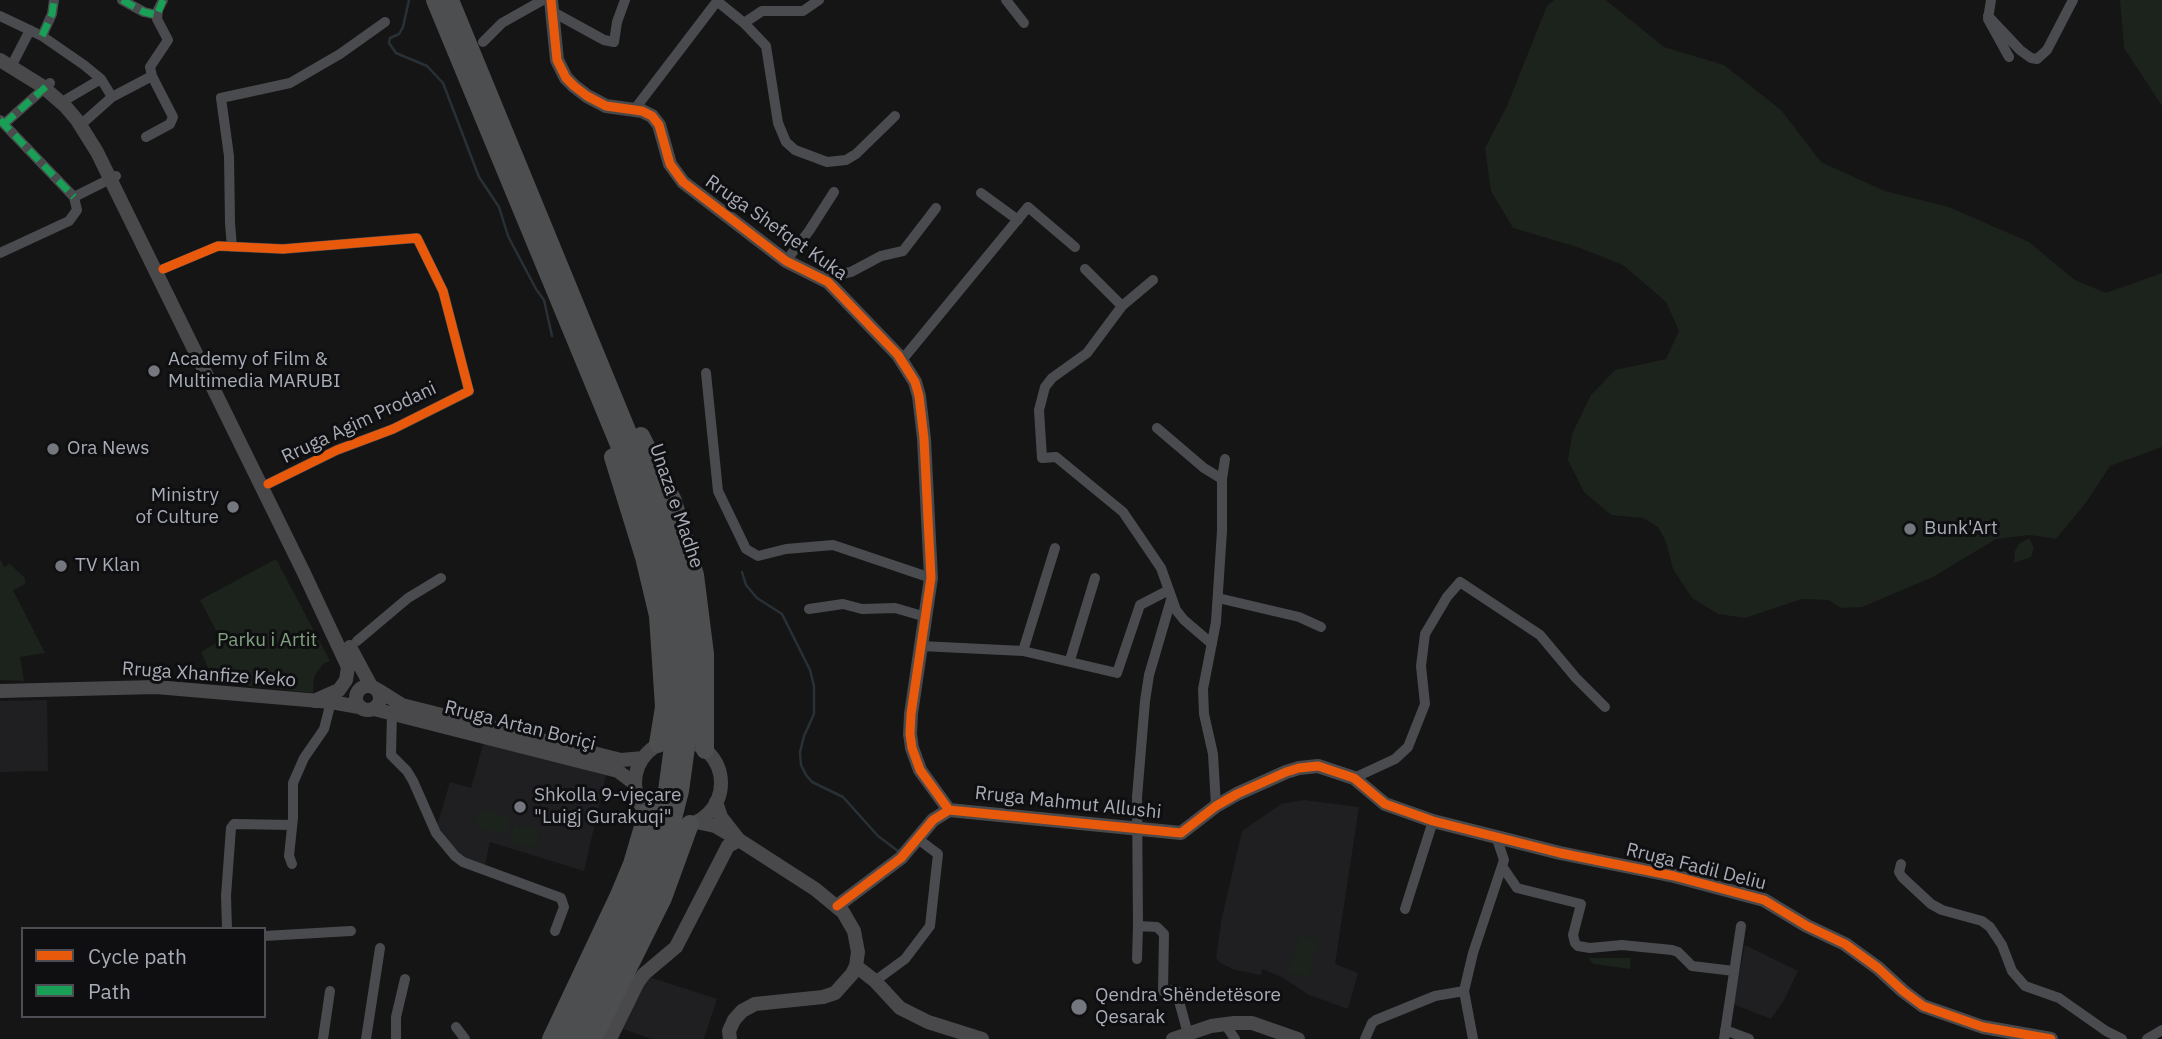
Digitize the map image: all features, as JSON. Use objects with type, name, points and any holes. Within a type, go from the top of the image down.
[{"type":"highway","points":[[428,0],[486,140],[504,147],[509,128],[457,0]]},
{"type":"highway","name":"Unaza e Madhe","points":[[435,0],[504,147]]},
{"type":"highway","name":"Unaza e Madhe","points":[[450,0],[504,147],[591,362],[660,510],[678,572],[687,624],[690,725],[680,791],[666,844],[638,916],[578,1039]]},
{"type":"highway","points":[[591,362],[658,616],[664,707],[658,744]]},
{"type":"highway","points":[[591,362],[658,468],[685,537],[695,575],[705,653],[703,748]]},
{"type":"highway","name":"Unaza e Madhe","points":[[563,1039],[622,919],[644,866],[667,791],[676,724],[676,648],[665,576],[639,494],[615,436],[591,362]]},
{"type":"highway","points":[[551,1039],[624,885],[647,813]]},
{"type":"highway","points":[[593,1039],[663,898],[691,823]]},
{"type":"main road","name":"Rruga Shefqet Kuka","points":[[552,6],[557,60],[566,78],[594,100],[617,109],[648,114],[659,125],[665,154],[674,172],[683,182],[786,261],[818,275],[837,291],[902,360],[915,382],[922,415],[931,578],[911,714],[912,748],[920,770],[949,810]]},
{"type":"main road","points":[[0,53],[67,99],[85,121],[163,269],[268,484],[366,696]]},
{"type":"main road","points":[[47,86],[77,120],[114,178],[235,433],[366,696]]},
{"type":"main road","points":[[314,701],[333,694],[343,685],[348,662]]},
{"type":"main road","name":"Rruga Xhanfize Keko","points":[[0,691],[156,687],[331,702]]},
{"type":"main road","points":[[331,702],[366,696]]},
{"type":"main road","name":"Rruga Artan Boriçi","points":[[366,696],[621,760],[643,758]]},
{"type":"main road","name":"Rruga Artan Boriçi","points":[[366,696],[391,713],[618,771],[635,784]]},
{"type":"main road","points":[[691,823],[706,815],[716,802],[720,789],[716,764],[703,748],[684,740],[658,744],[643,758],[637,769],[635,784],[638,799],[647,813],[665,824],[715,826],[743,842],[837,905],[849,920],[858,952],[856,966],[844,984],[829,996],[763,1002],[748,1008],[734,1020],[730,1039]]},
{"type":"main road","name":"Rruga Mahmut Allushi","points":[[837,905],[909,849],[933,820],[949,810],[1181,832],[1216,806],[1248,788],[1299,768],[1325,767],[1354,778]]},
{"type":"main road","name":"Rruga Fadil Deliu","points":[[1354,778],[1385,804],[1433,821],[1497,839],[1674,876],[1772,904],[1807,926],[1845,944],[1923,1006],[1983,1033],[2051,1039]]},
{"type":"main road","points":[[716,802],[721,817],[743,842]]},
{"type":"main road","points":[[610,1039],[638,982],[676,947],[728,846],[743,842]]},
{"type":"main road","points":[[856,966],[875,981],[900,1008],[928,1022],[982,1039]]},
{"type":"main road","points":[[1181,1036],[1225,1024],[1252,1023],[1298,1039]]},
{"type":"street","points":[[42,36],[52,15],[54,0]]},
{"type":"street","points":[[122,0],[144,12],[157,15]]},
{"type":"street","points":[[146,137],[170,124],[173,117],[150,67],[167,40],[157,15],[163,0]]},
{"type":"street","points":[[482,42],[502,23],[543,0]]},
{"type":"street","points":[[552,6],[604,40],[614,42],[617,22],[625,0]]},
{"type":"street","points":[[744,23],[762,11],[803,11],[819,0]]},
{"type":"street","points":[[1006,0],[1024,23]]},
{"type":"street","points":[[1991,0],[1988,16],[1990,25],[2009,57]]},
{"type":"street","points":[[1988,16],[2026,55],[2037,58],[2047,50],[2073,0]]},
{"type":"street","points":[[634,110],[718,1],[766,46],[778,123],[786,142],[796,150],[827,162],[846,160],[856,154],[895,116]]},
{"type":"street","points":[[0,16],[42,36],[101,79],[112,97]]},
{"type":"street","points":[[163,269],[213,246],[232,247],[229,156],[221,98],[290,83],[340,54],[385,22]]},
{"type":"street","points":[[7,60],[30,30]]},
{"type":"street","points":[[85,121],[112,97],[152,76]]},
{"type":"street","points":[[67,99],[101,79]]},
{"type":"street","points":[[0,253],[73,218],[77,205],[74,197],[2,122],[47,86]]},
{"type":"street","points":[[74,197],[114,178]]},
{"type":"street","points":[[786,261],[834,192]]},
{"type":"street","points":[[981,193],[1018,220]]},
{"type":"street","points":[[902,360],[1028,207],[1075,247]]},
{"type":"street","points":[[818,275],[841,275],[881,256],[903,251],[936,208]]},
{"type":"street","name":"Rruga Agim Prodani","points":[[232,247],[283,248],[418,238],[443,291],[468,391],[393,429],[337,450],[268,484]]},
{"type":"street","points":[[1086,269],[1122,306]]},
{"type":"street","points":[[1153,280],[1122,306],[1087,353],[1052,378],[1045,387],[1039,410],[1042,458],[1056,457],[1123,512],[1161,568],[1170,595],[1184,620],[1212,644]]},
{"type":"street","points":[[706,373],[718,491],[746,549],[758,555],[824,544],[844,547],[931,578]]},
{"type":"street","points":[[1157,428],[1204,468],[1222,479]]},
{"type":"street","points":[[1216,806],[1213,754],[1203,689],[1218,598],[1225,458]]},
{"type":"street","points":[[1024,651],[1055,548]]},
{"type":"street","points":[[357,641],[408,598],[442,578]]},
{"type":"street","points":[[1070,660],[1095,578]]},
{"type":"street","points":[[1354,778],[1395,760],[1408,747],[1425,704],[1421,666],[1425,634],[1447,597],[1460,582],[1540,635],[1605,707]]},
{"type":"street","points":[[921,646],[1024,651],[1117,673],[1140,605],[1170,595]]},
{"type":"street","points":[[1137,959],[1138,778],[1149,675],[1170,595]]},
{"type":"street","points":[[1218,598],[1299,617],[1321,627]]},
{"type":"street","points":[[809,609],[842,604],[863,609],[895,608],[926,617]]},
{"type":"street","points":[[292,864],[289,856],[293,783],[304,758],[324,729],[331,702]]},
{"type":"street","points":[[391,713],[391,755],[413,781],[436,834],[463,862],[561,898],[564,906],[555,931]]},
{"type":"street","points":[[1405,909],[1433,821]]},
{"type":"street","points":[[227,927],[226,896],[231,828],[234,824],[292,825]]},
{"type":"street","points":[[1473,1039],[1464,991],[1473,953],[1502,866],[1503,855],[1497,839]]},
{"type":"street","points":[[875,981],[905,959],[930,926],[938,854],[909,849]]},
{"type":"street","points":[[1901,864],[1899,872],[1902,877],[1931,904],[1942,910],[1982,921],[1990,927],[2002,945],[2012,971],[2025,986],[2059,999],[2122,1039]]},
{"type":"street","points":[[1502,866],[1517,888],[1581,904],[1573,935],[1577,946],[1590,948],[1622,945],[1672,950],[1678,952],[1692,966],[1734,971]]},
{"type":"street","points":[[1138,926],[1157,927],[1162,929],[1164,934],[1163,991],[1176,990],[1181,1036]]},
{"type":"street","points":[[1741,926],[1725,1035],[1749,1039]]},
{"type":"street","points":[[266,936],[351,931]]},
{"type":"street","points":[[366,1039],[380,948]]},
{"type":"street","points":[[396,1039],[396,1017],[405,979]]},
{"type":"street","points":[[323,1039],[330,991]]},
{"type":"street","points":[[1365,1039],[1372,1023],[1417,1002],[1464,991]]},
{"type":"street","points":[[1225,1024],[1235,1039]]},
{"type":"street","points":[[452,1039],[456,1027],[465,1039]]},
{"type":"street","points":[[2147,1039],[2162,1030]]},
{"type":"shaded area","points":[[47,700],[48,771],[0,772],[0,701]]},
{"type":"shaded area","name":"Shkolla 9-vjeçare \"Luigj Gurakuqi\"","points":[[484,741],[606,775],[584,871],[490,842],[485,865],[459,858],[437,826],[450,782],[471,788]]},
{"type":"shaded area","points":[[1304,800],[1359,807],[1335,964],[1358,973],[1348,1009],[1309,995],[1282,977],[1262,969],[1261,975],[1235,970],[1216,958],[1222,917],[1242,831],[1281,804]]},
{"type":"shaded area","points":[[1745,945],[1798,971],[1771,1019],[1733,1004]]},
{"type":"shaded area","points":[[646,976],[717,999],[704,1039],[652,1039],[623,1029]]},
{"type":"green space","points":[[1554,0],[1606,0],[1664,47],[1724,65],[1781,110],[1821,162],[1885,191],[1949,207],[2029,242],[2075,280],[2106,293],[2162,273],[2162,447],[2110,466],[2085,504],[2056,539],[2030,535],[1996,539],[1933,577],[1862,607],[1841,608],[1829,600],[1802,599],[1745,618],[1718,614],[1692,598],[1673,569],[1666,542],[1658,527],[1643,518],[1611,515],[1584,492],[1568,460],[1572,434],[1591,395],[1615,370],[1666,359],[1679,331],[1666,302],[1623,265],[1577,247],[1513,228],[1491,191],[1485,148],[1507,106],[1547,6]]},
{"type":"green space","points":[[2120,0],[2162,0],[2162,106],[2124,48]]},
{"type":"green space","points":[[2029,538],[2034,548],[2031,557],[2014,563],[2019,544]]},
{"type":"green space","points":[[0,559],[4,567],[10,564],[25,578],[25,584],[13,590],[45,653],[20,657],[24,681],[0,680]]},
{"type":"green space","name":"Parku i Artit","points":[[276,559],[330,661],[323,664],[317,672],[313,693],[215,682],[201,652],[221,640],[200,600]]},
{"type":"green space","points":[[480,809],[511,817],[506,835],[475,827]]},
{"type":"green space","points":[[514,824],[540,830],[536,848],[510,842]]},
{"type":"green space","points":[[1300,935],[1318,940],[1308,977],[1289,972]]},
{"type":"green space","points":[[1588,958],[1631,958],[1630,969],[1594,964]]},
{"type":"waterway","points":[[409,0],[403,27],[399,34],[390,38],[389,43],[396,53],[427,66],[443,83],[479,177],[499,207],[508,236],[544,300],[552,336]]},
{"type":"waterway","points":[[742,572],[746,585],[757,598],[782,614],[810,670],[814,686],[814,714],[800,752],[801,765],[806,775],[812,782],[843,797],[878,836],[898,851]]},
{"type":"marked path","points":[[42,36],[52,14],[54,0]]},
{"type":"marked path","points":[[122,0],[144,12],[157,15],[163,0]]},
{"type":"marked path","points":[[4,124],[50,83]]},
{"type":"marked path","points":[[0,120],[74,197]]},
{"type":"cycle path","points":[[551,0],[557,60],[566,78],[587,96],[606,106],[642,111],[652,116],[659,125],[670,164],[683,182],[786,261],[828,282],[898,355],[915,382],[924,439],[931,578],[910,734],[920,770],[949,810]]},
{"type":"cycle path","points":[[163,269],[218,246],[283,249],[417,238],[443,291],[469,391],[393,429],[337,450],[268,484]]},
{"type":"cycle path","points":[[837,906],[901,858],[933,820],[949,810],[1181,833],[1216,806],[1237,794],[1286,772],[1318,766],[1354,778],[1385,804],[1433,821],[1560,853],[1674,876],[1764,900],[1807,926],[1845,944],[1923,1006],[1983,1027],[2051,1039]]},
{"type":"place","name":"Academy of Film & Multimedia MARUBI","points":[[154,371]]},
{"type":"place","name":"Ora News","points":[[53,449]]},
{"type":"place","name":"Ministry of Culture","points":[[233,507]]},
{"type":"place","name":"Bunk'Art","points":[[1910,529]]},
{"type":"place","name":"TV Klan","points":[[61,566]]},
{"type":"place","name":"Shkolla 9-vjeçare \"Luigj Gurakuqi\"","points":[[520,807]]},
{"type":"place","name":"Qendra Shëndetësore Qesarak","points":[[1079,1007]]}]
